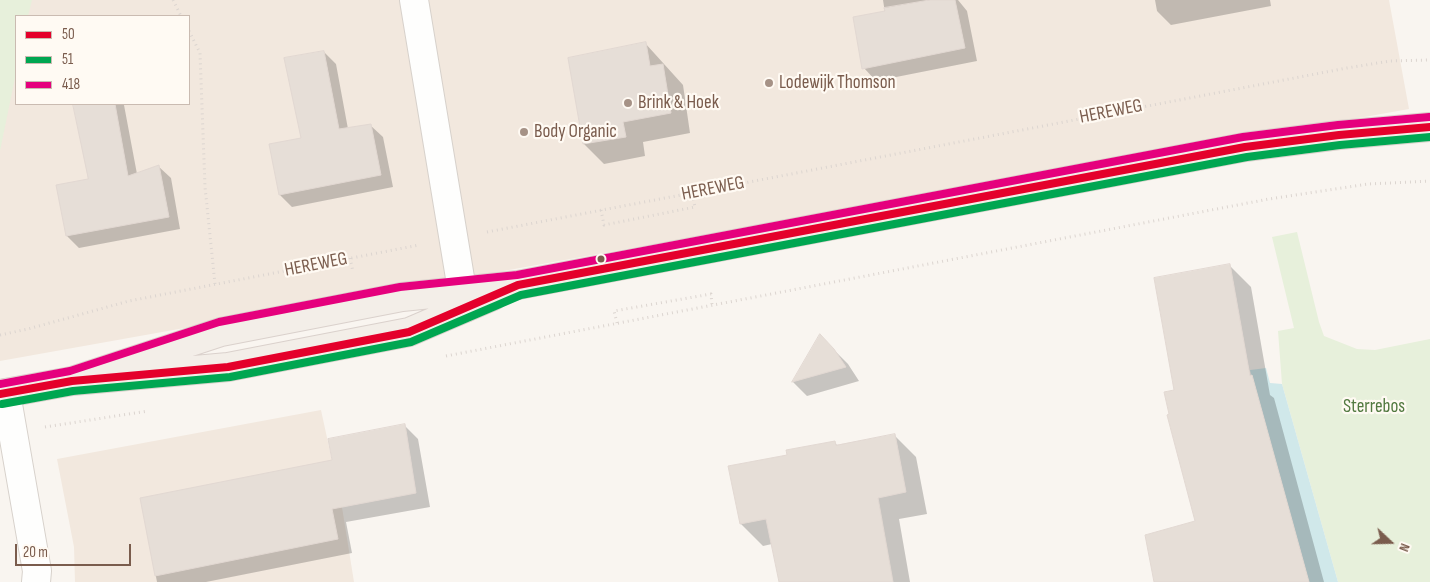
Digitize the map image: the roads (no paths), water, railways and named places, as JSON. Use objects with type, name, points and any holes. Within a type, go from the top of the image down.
[{"type":"main road","points":[[72,381],[221,332],[402,297],[464,299],[518,286],[1245,147],[1339,135],[1430,127]]},
{"type":"main road","points":[[3,394],[72,381],[228,367],[409,332],[464,299]]},
{"type":"street","points":[[414,0],[464,299]]},
{"type":"street","points":[[3,394],[37,571],[36,582]]},
{"type":"water","points":[[1266,368],[1270,383],[1282,384],[1338,582],[1308,582],[1250,370]]},
{"type":"place","name":"Lodewijk Thomson","points":[[769,83]]},
{"type":"place","name":"Brink & Hoek","points":[[628,103]]},
{"type":"place","name":"Body Organic","points":[[524,132]]},
{"type":"park label","name":"Sterrebos","points":[[1374,407]]}]
